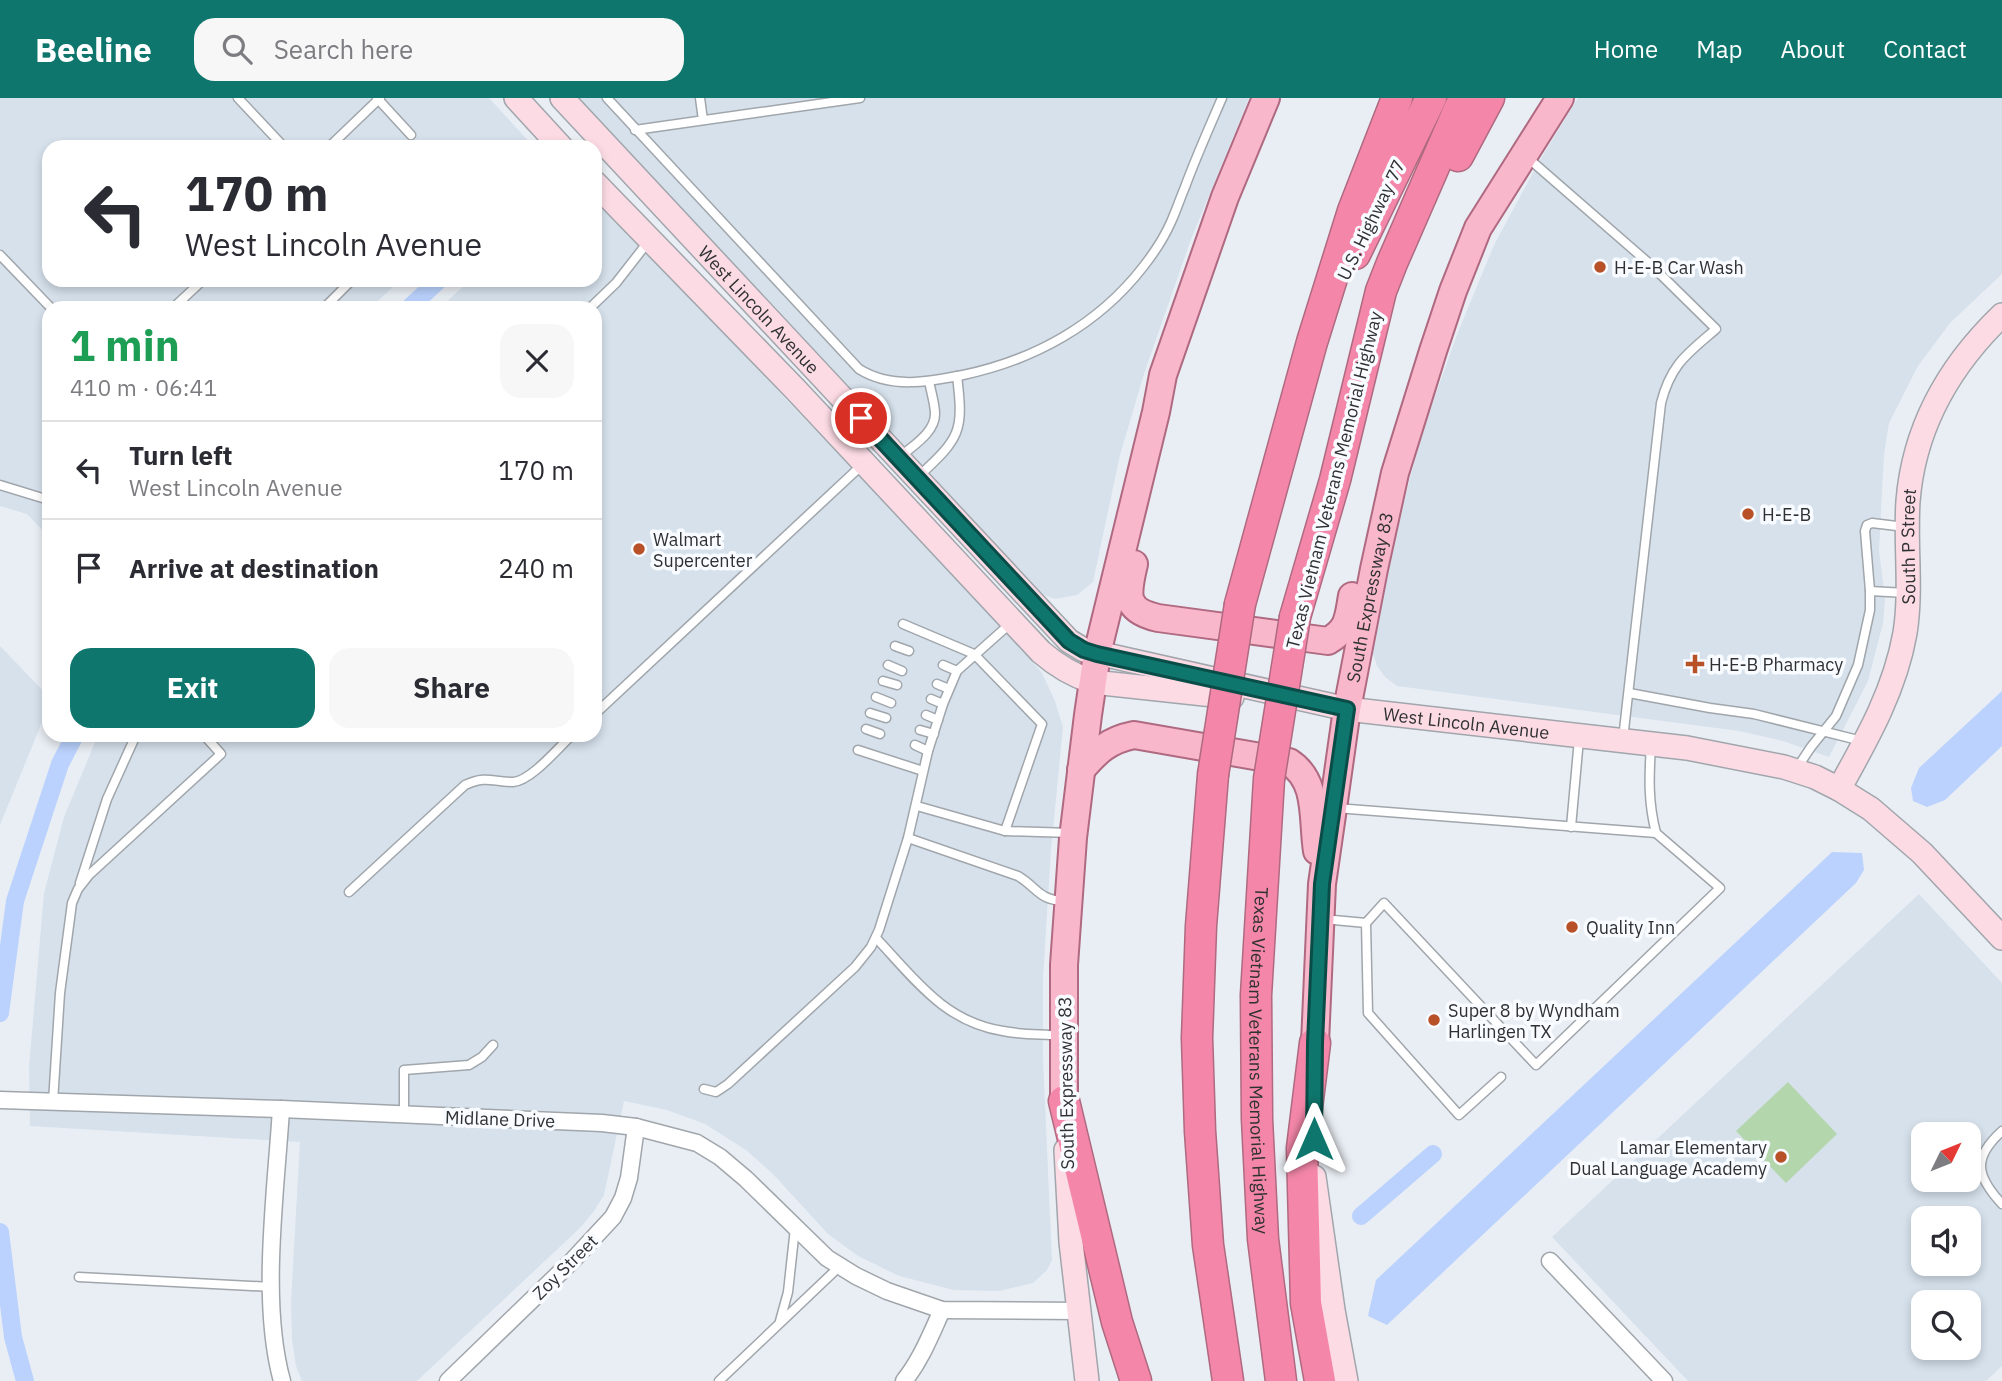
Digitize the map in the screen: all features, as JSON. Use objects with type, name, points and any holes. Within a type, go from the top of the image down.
[{"type":"highway","points":[[1227,1381],[1208,1245],[1197,1038],[1201,926],[1213,775],[1240,604],[1312,342],[1353,211],[1397,98]]},
{"type":"highway","name":"U.S. Highway 77","points":[[1312,342],[1431,98]]},
{"type":"highway","name":"U.S. Highway 77","points":[[1381,290],[1464,98]]},
{"type":"highway","points":[[1381,290],[1489,98]]},
{"type":"highway","name":"Texas Vietnam Veterans Memorial Highway","points":[[1281,1381],[1263,1239],[1257,1119],[1256,995],[1269,779],[1296,617],[1335,480],[1381,290]]},
{"type":"highway","points":[[1315,1043],[1302,1148],[1306,1303],[1320,1381]]},
{"type":"highway","points":[[1063,1101],[1117,1322],[1136,1381]]},
{"type":"main road","name":"South Expressway 83","points":[[1063,1101],[1064,965],[1074,833],[1097,654],[1163,375],[1216,223],[1266,98]]},
{"type":"main road","name":"South Expressway 83","points":[[1315,1043],[1322,884],[1347,709],[1395,473],[1445,315],[1478,228],[1560,98]]},
{"type":"main road","points":[[1156,412],[1166,427],[1130,590],[1134,608],[1146,615],[1328,641],[1344,630],[1372,515],[1381,491],[1395,473]]},
{"type":"main road","points":[[1081,769],[1106,745],[1116,739],[1134,735],[1289,762],[1305,776],[1312,799],[1315,844],[1322,884]]},
{"type":"street","points":[[516,98],[555,140]]},
{"type":"street","name":"West Lincoln Avenue","points":[[562,98],[601,140]]},
{"type":"street","name":"West Lincoln Avenue","points":[[602,141],[1069,641],[1097,654],[1347,709]]},
{"type":"street","name":"West Lincoln Avenue","points":[[602,190],[795,389],[1041,652],[1060,668],[1093,682],[1687,748],[1795,771],[1839,789],[1871,809],[1922,853],[2002,938]]},
{"type":"street","name":"South P Street","points":[[1839,789],[1892,685],[1905,634],[1908,501],[1917,447],[1937,398],[1968,352],[2002,316]]},
{"type":"street","name":"South Expressway 83","points":[[1315,1043],[1314,1176],[1346,1381]]},
{"type":"street","name":"Midlane Drive","points":[[0,1100],[281,1109],[602,1123],[636,1127],[697,1143],[720,1157],[827,1258],[887,1291],[942,1310],[1079,1311]]},
{"type":"street","name":"South Expressway 83","points":[[1063,1101],[1070,1242],[1087,1381]]},
{"type":"street","points":[[281,1109],[272,1247],[272,1322],[282,1381]]},
{"type":"street","name":"Zoy Street","points":[[448,1381],[573,1260],[613,1217],[629,1178],[636,1127]]},
{"type":"street","points":[[1550,1261],[1664,1381]]},
{"type":"street","points":[[904,1381],[911,1373],[942,1310]]},
{"type":"lane","points":[[238,98],[277,140]]},
{"type":"lane","points":[[336,140],[378,98],[411,135]]},
{"type":"lane","points":[[607,98],[859,369],[886,381],[907,383],[957,376],[1042,349],[1066,337],[1113,301],[1148,260],[1170,224],[1222,98]]},
{"type":"lane","points":[[700,98],[703,120]]},
{"type":"lane","points":[[635,130],[860,98]]},
{"type":"lane","points":[[1524,154],[1643,257],[1716,329],[1674,369],[1661,402],[1623,741]]},
{"type":"lane","points":[[597,301],[616,283],[649,240]]},
{"type":"lane","points":[[0,254],[44,301]]},
{"type":"lane","points":[[180,301],[195,287]]},
{"type":"lane","points":[[331,301],[345,287]]},
{"type":"lane","points":[[917,478],[946,450],[957,431],[961,413],[957,376]]},
{"type":"lane","points":[[898,458],[929,431],[933,424],[935,411],[929,381]]},
{"type":"lane","points":[[602,707],[864,463]]},
{"type":"lane","points":[[0,485],[42,498]]},
{"type":"lane","points":[[1795,771],[1836,716],[1858,665],[1870,610],[1865,531],[1867,524],[1908,528]]},
{"type":"lane","points":[[1870,591],[1908,593]]},
{"type":"lane","points":[[704,1089],[716,1092],[728,1084],[855,967],[871,947],[908,838],[928,751],[949,689],[957,671],[1012,621]]},
{"type":"lane","points":[[903,624],[974,654],[1042,724],[1005,831]]},
{"type":"lane","points":[[895,646],[909,651]]},
{"type":"lane","points":[[888,665],[902,671]]},
{"type":"lane","points":[[943,665],[957,671]]},
{"type":"lane","points":[[883,681],[897,685]]},
{"type":"lane","points":[[937,684],[949,689]]},
{"type":"lane","points":[[1629,693],[1754,714],[1865,742]]},
{"type":"lane","points":[[876,697],[891,703]]},
{"type":"lane","points":[[931,699],[943,704]]},
{"type":"lane","points":[[870,713],[886,718]]},
{"type":"lane","points":[[926,715],[938,720]]},
{"type":"lane","points":[[866,729],[880,734]]},
{"type":"lane","points":[[920,730],[933,734]]},
{"type":"lane","points":[[1571,827],[1580,736]]},
{"type":"lane","points":[[53,1102],[60,993],[72,902],[107,799],[133,742]]},
{"type":"lane","points":[[78,889],[113,851],[221,754],[211,742]]},
{"type":"lane","points":[[349,892],[465,785],[485,778],[515,782],[527,777],[564,742]]},
{"type":"lane","points":[[1501,1077],[1459,1115],[1368,1013],[1366,923],[1384,903],[1536,1065],[1720,888],[1656,833],[1648,796],[1651,744]]},
{"type":"lane","points":[[915,745],[928,751]]},
{"type":"lane","points":[[858,750],[923,771]]},
{"type":"lane","points":[[917,806],[1005,831],[1074,833]]},
{"type":"lane","points":[[1333,808],[1656,833]]},
{"type":"lane","points":[[908,838],[1018,876],[1029,883],[1038,894],[1053,900],[1069,901]]},
{"type":"lane","points":[[1320,919],[1366,923]]},
{"type":"lane","points":[[876,937],[930,996],[968,1022],[1002,1031],[1064,1036]]},
{"type":"lane","points":[[404,1116],[404,1070],[470,1065],[493,1045]]},
{"type":"lane","points":[[2002,1131],[1988,1144],[1981,1161],[1983,1181],[2002,1204]]},
{"type":"lane","points":[[779,1324],[788,1292],[795,1228]]},
{"type":"lane","points":[[719,1381],[840,1266]]},
{"type":"lane","points":[[79,1278],[272,1287]]},
{"type":"shaded area","points":[[0,98],[489,98],[528,140],[42,140],[42,287],[393,287],[378,301],[42,301],[42,530],[27,514],[0,506]]},
{"type":"shaded area","points":[[579,98],[1249,98],[1190,242],[1144,374],[1120,455],[1093,582],[1077,595],[1055,599],[1044,595]]},
{"type":"shaded area","points":[[1578,98],[2002,98],[2002,274],[1950,323],[1918,366],[1889,423],[1884,454],[1879,550],[1885,599],[1883,623],[1868,681],[1829,757],[1783,741],[1739,731],[1397,686],[1385,677],[1377,666],[1371,648],[1373,632],[1425,424],[1458,332],[1494,245],[1537,165]]},
{"type":"shaded area","points":[[602,209],[661,266],[981,602],[1042,673],[1063,727],[1051,850],[1043,978],[1043,1059],[1052,1260],[1047,1270],[1033,1283],[999,1291],[954,1290],[899,1276],[858,1256],[828,1234],[772,1173],[746,1150],[705,1124],[667,1110],[624,1101],[604,1195],[594,1211],[581,1227],[417,1381],[302,1381],[296,1366],[292,1340],[291,1301],[300,1142],[30,1126],[29,1067],[44,893],[64,817],[95,742],[602,742],[602,301],[448,301],[462,287],[602,287]]},
{"type":"shaded area","points":[[0,646],[42,690],[42,722],[0,825]]},
{"type":"shaded area","name":"Lamar Elementary Dual Language Academy","points":[[1919,894],[2002,983],[2002,1366],[1986,1381],[1688,1381],[1552,1237]]},
{"type":"green space","points":[[1788,1082],[1837,1134],[1786,1183],[1736,1131]]},
{"type":"water","points":[[2002,691],[2002,746],[1945,800],[1927,807],[1913,801],[1911,788],[1919,768]]},
{"type":"water","points":[[1832,852],[1862,853],[1864,870],[1856,883],[1387,1325],[1368,1316],[1376,1280]]},
{"type":"waterway","points":[[416,301],[432,287]]},
{"type":"waterway","points":[[0,1013],[15,901],[60,764],[71,742]]},
{"type":"waterway","points":[[1361,1216],[1433,1154]]},
{"type":"waterway","points":[[0,1232],[13,1337],[25,1381]]},
{"type":"place","name":"H-E-B Car Wash","points":[[1600,267]]},
{"type":"place","name":"H-E-B","points":[[1748,514]]},
{"type":"place","name":"Walmart Supercenter","points":[[639,549]]},
{"type":"place","name":"H-E-B Pharmacy","points":[[1695,664]]},
{"type":"place","name":"Quality Inn","points":[[1572,927]]},
{"type":"place","name":"Super 8 by Wyndham Harlingen TX","points":[[1434,1020]]},
{"type":"place","name":"Lamar Elementary Dual Language Academy","points":[[1781,1157]]},
{"type":"route","points":[[861,418],[1075,645],[1097,654],[1347,709],[1322,884],[1314,1139]]}]
